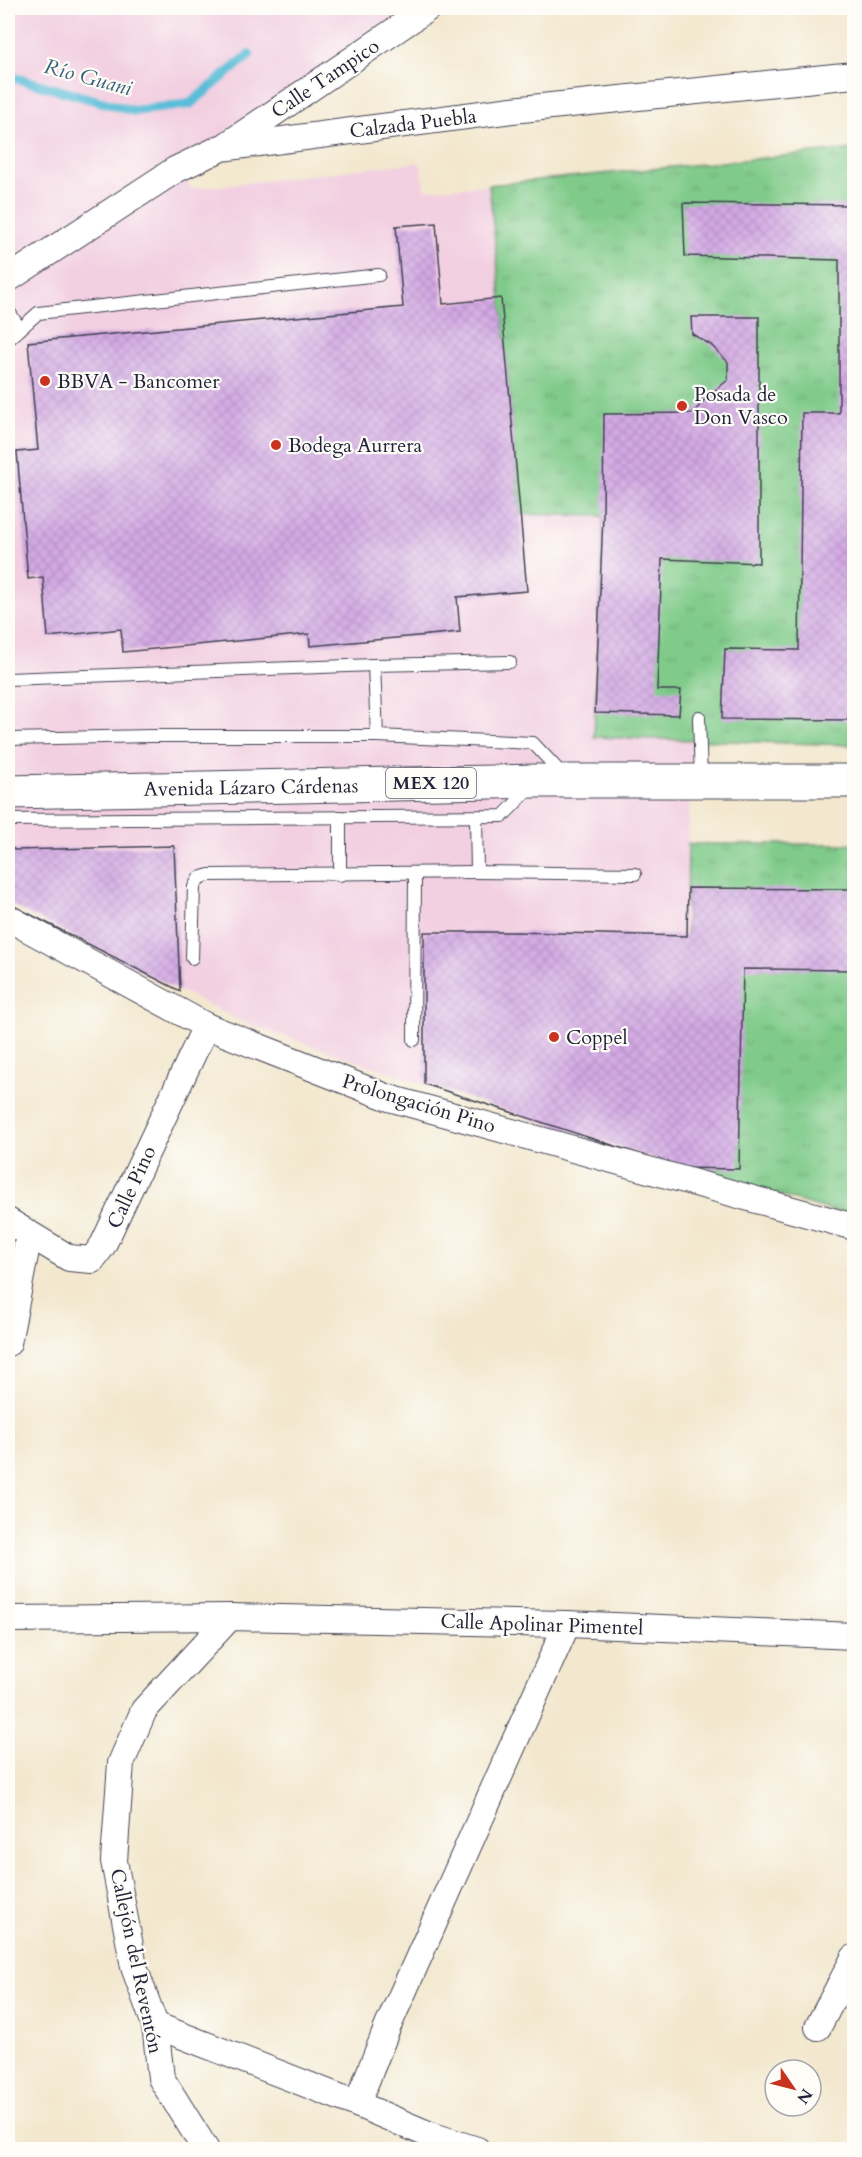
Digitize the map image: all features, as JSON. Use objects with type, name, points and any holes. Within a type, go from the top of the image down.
[{"type":"main road","name":"Avenida Lázaro Cárdenas","points":[[8,792],[536,781],[855,781]]},
{"type":"street","name":"Calle Tampico","points":[[221,148],[428,8]]},
{"type":"street","name":"Calzada Puebla","points":[[8,279],[175,170],[221,148],[512,110],[855,75]]},
{"type":"street","name":"Prolongación Pino","points":[[8,918],[206,1026],[389,1098],[855,1227]]},
{"type":"street","name":"Calle Pino","points":[[8,1221],[69,1258],[92,1260],[104,1245],[206,1026]]},
{"type":"street","points":[[8,1343],[29,1235]]},
{"type":"street","name":"Calle Apolinar Pimentel","points":[[8,1619],[230,1617],[567,1624],[855,1636]]},
{"type":"street","name":"Callejón del Reventón","points":[[206,2150],[160,2078],[155,2025],[135,1967],[114,1861],[121,1764],[144,1710],[230,1617]]},
{"type":"street","points":[[357,2104],[393,2016],[567,1624]]},
{"type":"street","points":[[818,2027],[855,1958]]},
{"type":"street","points":[[155,2025],[357,2104],[428,2142],[477,2150]]},
{"type":"lane","points":[[8,340],[38,313],[379,275]]},
{"type":"lane","points":[[8,310],[20,329]]},
{"type":"lane","points":[[8,678],[510,662]]},
{"type":"lane","points":[[374,665],[377,736]]},
{"type":"lane","points":[[699,717],[701,780]]},
{"type":"lane","points":[[8,739],[151,736],[377,736],[533,742],[569,782]]},
{"type":"lane","points":[[8,820],[503,816],[536,781]]},
{"type":"lane","points":[[340,817],[340,875]]},
{"type":"lane","points":[[476,817],[477,872]]},
{"type":"lane","points":[[192,958],[194,887],[199,878],[209,875],[477,872],[635,874]]},
{"type":"lane","points":[[414,1040],[415,873]]},
{"type":"shaded area","points":[[8,8],[428,8],[175,170],[192,189],[420,162],[425,190],[489,185],[501,298],[603,515],[594,737],[692,740],[688,844],[683,1168],[424,1084],[240,1021],[8,903]]},
{"type":"green space","name":"Posada de Don Vasco","points":[[854,149],[854,745],[594,737],[603,516],[520,514],[489,185]]},
{"type":"green space","points":[[688,844],[854,844],[854,1217],[683,1168]]},
{"type":"building","points":[[683,203],[854,205],[854,720],[722,719],[725,649],[799,650],[802,413],[839,413],[839,260],[685,256]]},
{"type":"building","points":[[436,223],[443,304],[501,298],[527,591],[457,597],[460,632],[310,646],[309,634],[123,652],[121,629],[48,637],[43,577],[28,579],[17,452],[38,450],[28,342],[403,307],[396,226]]},
{"type":"building","points":[[691,317],[759,317],[759,563],[662,559],[657,690],[681,690],[679,715],[595,713],[603,515],[604,414],[693,413],[709,395],[728,380],[728,362],[711,345],[692,334]]},
{"type":"building","points":[[8,846],[15,850],[174,846],[180,991],[8,903]]},
{"type":"building","name":"Coppel","points":[[688,888],[854,889],[854,970],[743,969],[739,1169],[683,1168],[424,1084],[424,932],[687,936]]},
{"type":"waterway","name":"Río Guani","points":[[8,76],[134,111],[190,104],[249,55]]},
{"type":"place","name":"BBVA - Bancomer","points":[[45,381]]},
{"type":"place","name":"Posada de Don Vasco","points":[[682,406]]},
{"type":"place","name":"Bodega Aurrera","points":[[276,445]]},
{"type":"place","name":"Coppel","points":[[554,1037]]}]
